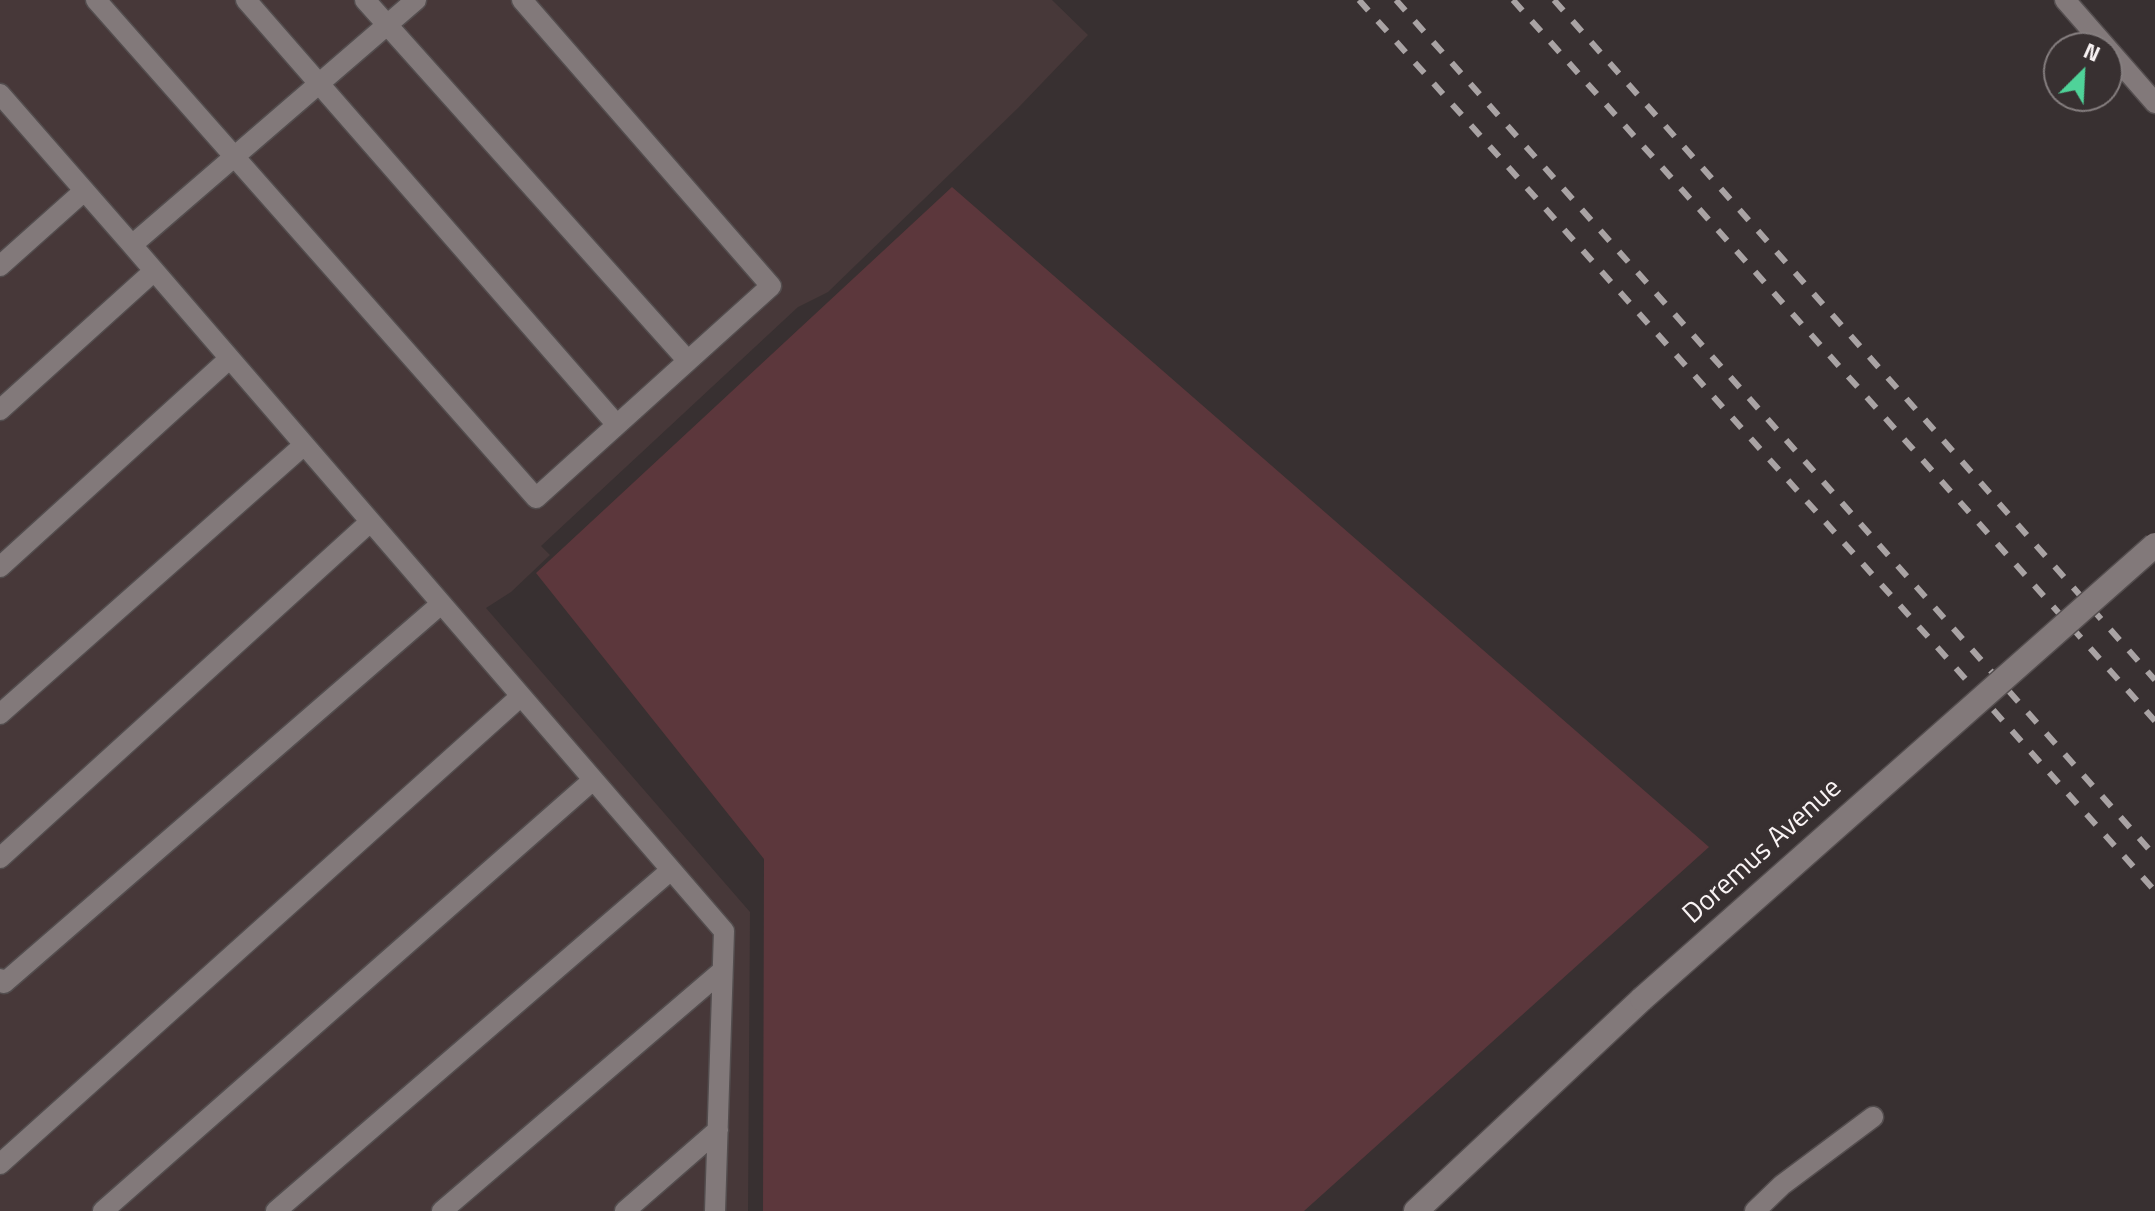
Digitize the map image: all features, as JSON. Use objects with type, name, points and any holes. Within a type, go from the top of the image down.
[{"type":"main road","name":"Doremus Avenue","points":[[1416,1211],[1642,999],[2155,545]]},
{"type":"lane","points":[[96,0],[536,498],[771,286],[522,0]]},
{"type":"lane","points":[[246,0],[617,425]]},
{"type":"lane","points":[[365,0],[688,361]]},
{"type":"lane","points":[[132,245],[416,0]]},
{"type":"lane","points":[[2065,0],[2155,103]]},
{"type":"lane","points":[[3,103],[132,245],[724,931],[715,1211]]},
{"type":"lane","points":[[0,266],[84,191]]},
{"type":"lane","points":[[0,410],[154,271]]},
{"type":"lane","points":[[0,567],[229,359]]},
{"type":"lane","points":[[0,714],[304,445]]},
{"type":"lane","points":[[0,858],[370,522]]},
{"type":"lane","points":[[1,983],[441,604]]},
{"type":"lane","points":[[0,1164],[521,696]]},
{"type":"lane","points":[[103,1211],[593,780]]},
{"type":"lane","points":[[276,1211],[671,870]]},
{"type":"lane","points":[[442,1211],[722,971]]},
{"type":"lane","points":[[1755,1211],[1782,1185],[1873,1117]]},
{"type":"lane","points":[[625,1211],[718,1130]]},
{"type":"shaded area","points":[[0,0],[1052,0],[1088,35],[1018,108],[828,292],[798,307],[541,546],[550,555],[511,592],[486,608],[750,912],[748,1211],[0,1211]]},
{"type":"shaded area","points":[[952,187],[1709,847],[1304,1211],[763,1211],[764,859],[536,573]]},
{"type":"railway","points":[[1359,0],[2155,891]]},
{"type":"railway","points":[[1396,0],[2155,856]]},
{"type":"railway","points":[[1513,0],[2155,721]]},
{"type":"railway","points":[[1554,0],[2155,680]]}]
